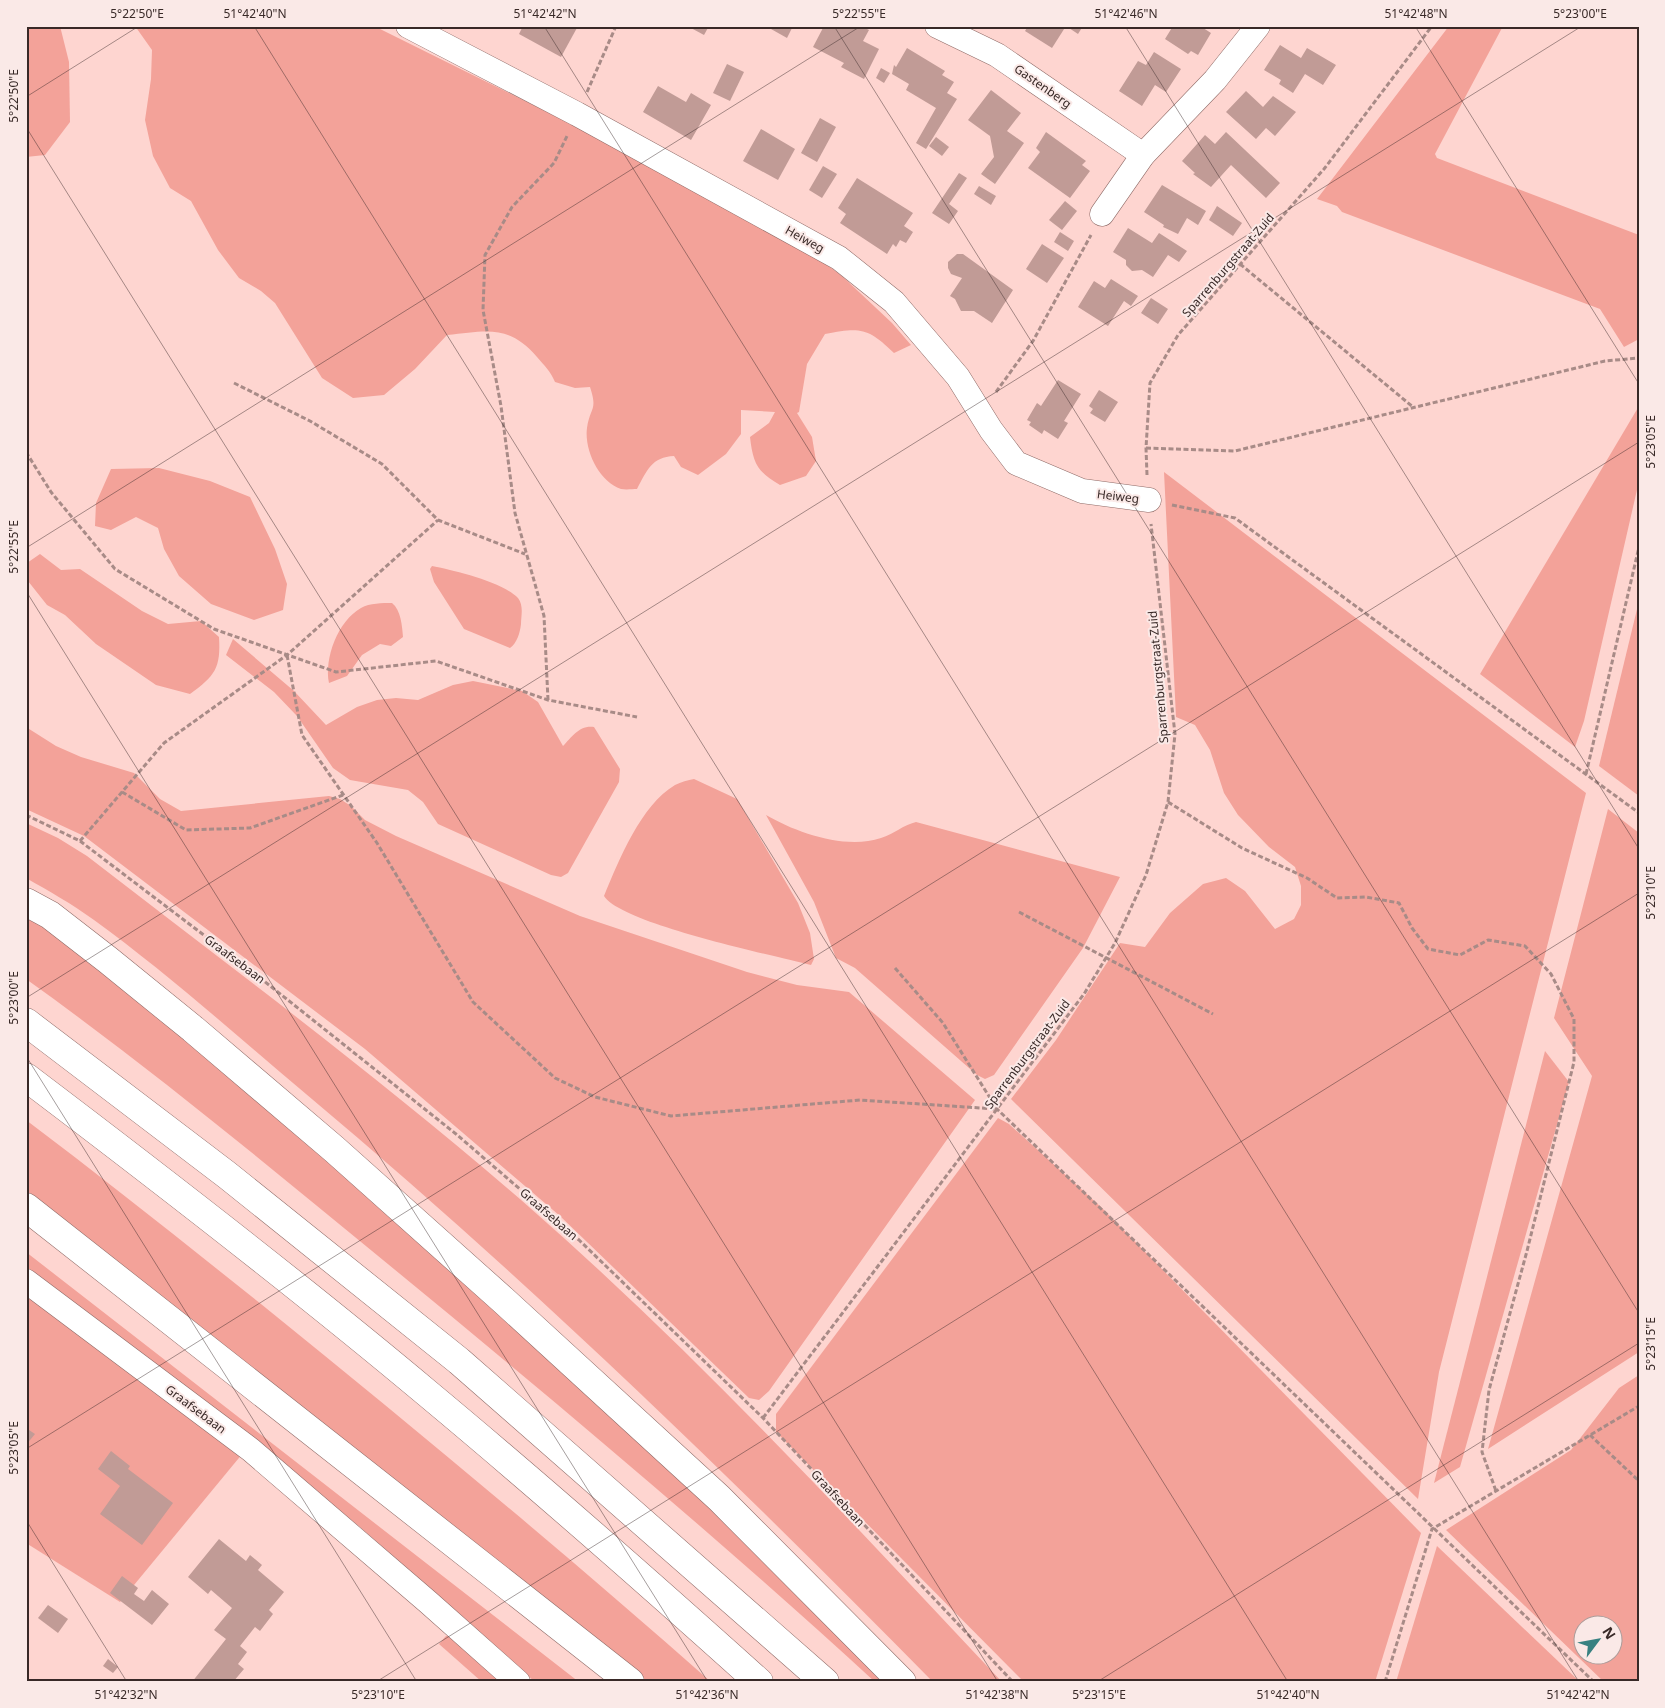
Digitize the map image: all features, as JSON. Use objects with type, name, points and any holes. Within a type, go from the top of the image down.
[{"type":"highway","points":[[26,902],[50,915],[139,985],[334,1149],[503,1300],[718,1498],[902,1682]]},
{"type":"highway","points":[[26,1022],[227,1175],[459,1361],[825,1682]]},
{"type":"highway","points":[[26,1077],[199,1209],[427,1393],[642,1577],[758,1682]]},
{"type":"highway","points":[[26,1207],[630,1682]]},
{"type":"street","name":"Heiweg","points":[[408,26],[577,114],[838,258],[894,302],[958,377],[1016,463],[1082,491],[1148,500]]},
{"type":"street","name":"Gastenberg","points":[[937,26],[997,55],[1143,155]]},
{"type":"street","points":[[1102,214],[1143,155],[1215,80],[1258,26]]},
{"type":"street","name":"Graafsebaan","points":[[26,1282],[251,1450],[518,1682]]},
{"type":"path","points":[[548,700],[544,616],[515,513],[501,406],[483,310],[485,255],[512,207],[554,163],[616,26]]},
{"type":"path","name":"Sparrenburgstraat-Zuid","points":[[763,1418],[1084,994],[1106,957],[1146,874],[1168,802],[1175,734],[1148,500],[1146,448],[1150,383],[1178,335],[1324,169],[1432,26]]},
{"type":"path","points":[[980,412],[1033,341],[1102,214]]},
{"type":"path","points":[[1240,264],[1414,407]]},
{"type":"path","points":[[1146,448],[1235,451],[1605,361],[1639,358]]},
{"type":"path","points":[[234,382],[310,421],[382,464],[438,520],[526,554]]},
{"type":"path","points":[[26,452],[51,492],[116,569],[214,629],[336,672],[436,660],[548,700],[637,717]]},
{"type":"path","points":[[1148,500],[1235,518],[1639,813]]},
{"type":"path","points":[[80,841],[164,743],[286,655],[438,520]]},
{"type":"path","points":[[1586,774],[1639,547]]},
{"type":"path","points":[[286,655],[302,735],[377,843],[473,1002],[554,1078],[595,1097],[671,1116],[860,1100],[997,1109]]},
{"type":"path","points":[[122,792],[186,830],[250,828],[343,794]]},
{"type":"path","points":[[1168,802],[1242,848],[1307,878],[1338,898],[1366,897],[1399,903],[1412,928],[1428,949],[1460,955],[1488,940],[1525,946],[1551,974],[1574,1019],[1574,1062],[1528,1251],[1489,1390],[1482,1452],[1496,1491]]},
{"type":"path","name":"Graafsebaan","points":[[26,815],[80,841],[259,977],[456,1134],[579,1240],[763,1418],[1013,1682]]},
{"type":"path","points":[[1018,912],[1213,1014]]},
{"type":"path","points":[[895,968],[943,1023],[997,1109],[1432,1529],[1594,1682]]},
{"type":"path","points":[[1385,1682],[1432,1529],[1639,1406]]},
{"type":"path","points":[[1590,1435],[1639,1481]]},
{"type":"shaded area","points":[[26,26],[60,26],[69,62],[70,122],[45,155],[26,157]]},
{"type":"shaded area","points":[[135,26],[374,26],[614,145],[804,248],[842,276],[892,323],[911,345],[894,353],[877,338],[856,330],[825,334],[807,364],[799,412],[797,413],[812,437],[816,461],[806,476],[780,485],[761,471],[753,454],[750,437],[769,423],[775,412],[741,410],[741,434],[726,454],[698,475],[681,467],[674,456],[655,462],[647,470],[637,489],[621,489],[613,485],[600,472],[588,446],[587,428],[593,409],[590,387],[575,388],[555,382],[547,369],[527,346],[507,334],[474,332],[447,335],[415,369],[384,395],[353,398],[322,378],[275,303],[261,291],[239,278],[218,250],[191,201],[170,188],[153,156],[145,120],[151,79],[152,50]]},
{"type":"shaded area","points":[[1449,26],[1503,26],[1435,154],[1437,158],[1639,235],[1639,339],[1624,347],[1600,309],[1342,212],[1337,206],[1317,199]]},
{"type":"shaded area","points":[[1639,406],[1639,481],[1584,721],[1575,747],[1480,674]]},
{"type":"shaded area","points":[[159,468],[210,481],[250,497],[275,549],[287,584],[283,610],[254,620],[211,604],[179,576],[164,549],[158,528],[136,517],[111,530],[95,526],[96,503],[111,469]]},
{"type":"shaded area","points":[[1164,472],[1586,793],[1439,1372],[1418,1499],[1011,1099],[1056,1040],[1120,943],[1145,947],[1170,913],[1203,884],[1226,878],[1245,891],[1275,929],[1294,919],[1301,905],[1301,886],[1295,867],[1269,847],[1238,815],[1224,793],[1210,750],[1195,725],[1176,717]]},
{"type":"shaded area","points":[[40,554],[61,570],[80,569],[142,611],[168,624],[201,621],[219,637],[219,656],[211,676],[190,694],[156,685],[96,644],[65,615],[47,605],[28,581],[27,563]]},
{"type":"shaded area","points":[[432,566],[490,582],[511,592],[518,598],[522,608],[521,624],[515,643],[510,648],[464,629],[434,582],[430,569]]},
{"type":"shaded area","points":[[1639,601],[1639,796],[1599,766]]},
{"type":"shaded area","points":[[392,603],[399,614],[403,637],[391,646],[380,644],[362,655],[347,676],[329,683],[329,663],[334,641],[346,622],[353,614],[365,606]]},
{"type":"shaded area","points":[[233,639],[294,691],[326,725],[357,707],[377,700],[396,698],[418,700],[453,685],[473,681],[522,691],[538,702],[563,746],[580,730],[594,727],[620,769],[619,782],[568,873],[561,877],[551,875],[438,824],[423,802],[408,790],[350,780],[333,768],[297,716],[274,692],[226,655]]},
{"type":"shaded area","points":[[26,727],[56,746],[81,757],[134,773],[160,799],[181,811],[329,796],[340,799],[351,806],[365,820],[396,836],[580,916],[747,972],[797,985],[849,992],[975,1100],[769,1391],[759,1400],[749,1398],[560,1216],[365,1049],[84,836],[26,809]]},
{"type":"shaded area","points":[[694,779],[737,799],[798,903],[810,933],[814,959],[811,965],[667,928],[616,907],[604,896],[632,834],[652,806],[675,785]]},
{"type":"shaded area","points":[[1608,809],[1639,833],[1639,1352],[1488,1449],[1592,1076],[1554,1018]]},
{"type":"shaded area","points":[[766,815],[792,828],[822,838],[853,842],[881,838],[916,822],[1120,877],[1083,948],[994,1075],[985,1079],[977,1075],[855,968],[836,958],[814,902]]},
{"type":"shaded area","points":[[26,823],[58,838],[87,856],[366,1072],[529,1207],[652,1320],[712,1379],[829,1499],[1002,1682],[933,1682],[627,1380],[469,1235],[148,961],[86,914],[26,878]]},
{"type":"shaded area","points":[[26,914],[43,923],[216,1059],[480,1286],[890,1682],[875,1682],[693,1520],[446,1311],[207,1116],[26,979]]},
{"type":"shaded area","points":[[1545,1051],[1569,1082],[1460,1467],[1434,1483]]},
{"type":"shaded area","points":[[998,1118],[1009,1124],[1102,1208],[1421,1533],[1375,1682],[1024,1682],[776,1432],[776,1414]]},
{"type":"shaded area","points":[[26,1120],[173,1234],[375,1397],[488,1490],[711,1682],[646,1682],[26,1196]]},
{"type":"shaded area","points":[[26,1252],[579,1682],[535,1682],[360,1527],[261,1448],[26,1270]]},
{"type":"shaded area","points":[[26,1291],[243,1453],[120,1602],[26,1543]]},
{"type":"shaded area","points":[[1639,1375],[1639,1682],[1604,1682],[1587,1666],[1622,1666],[1622,1616],[1572,1616],[1572,1651],[1446,1530],[1571,1450],[1619,1388]]},
{"type":"shaded area","points":[[1437,1546],[1580,1682],[1396,1682]]},
{"type":"shaded area","points":[[446,1636],[451,1636],[502,1682],[482,1682],[439,1644]]},
{"type":"building","points":[[523,26],[578,26],[561,57],[519,34]]},
{"type":"building","points":[[692,26],[709,26],[704,35],[691,28]]},
{"type":"building","points":[[773,26],[793,26],[787,38],[771,29]]},
{"type":"building","points":[[824,26],[861,26],[869,30],[863,41],[879,49],[864,79],[841,67],[844,63],[813,47]]},
{"type":"building","points":[[1028,26],[1066,26],[1052,48],[1025,31]]},
{"type":"building","points":[[1066,26],[1083,26],[1078,34]]},
{"type":"building","points":[[1173,26],[1200,26],[1211,33],[1198,55],[1191,51],[1188,54],[1165,39]]},
{"type":"building","points":[[1280,45],[1301,58],[1307,48],[1336,65],[1323,85],[1305,74],[1293,93],[1279,84],[1281,80],[1264,70]]},
{"type":"building","points":[[907,48],[945,71],[942,75],[954,82],[947,93],[957,99],[926,149],[916,143],[936,108],[906,90],[909,84],[892,74],[894,65],[896,67]]},
{"type":"building","points":[[1154,52],[1181,69],[1166,92],[1155,85],[1142,106],[1119,91],[1138,61],[1146,65]]},
{"type":"building","points":[[727,64],[744,72],[730,101],[713,93]]},
{"type":"building","points":[[881,68],[890,73],[884,83],[876,78]]},
{"type":"building","points":[[658,86],[686,102],[691,93],[711,105],[691,140],[643,112]]},
{"type":"building","points":[[991,90],[1021,113],[1007,131],[1024,143],[995,184],[981,174],[994,157],[990,136],[968,120]]},
{"type":"building","points":[[1246,91],[1263,107],[1273,96],[1296,112],[1275,136],[1266,128],[1256,139],[1226,112]]},
{"type":"building","points":[[820,118],[836,127],[817,162],[801,153]]},
{"type":"building","points":[[761,129],[795,149],[778,180],[743,161]]},
{"type":"building","points":[[1046,132],[1086,161],[1082,165],[1090,171],[1070,198],[1028,168],[1040,152],[1036,148]]},
{"type":"building","points":[[1226,132],[1280,183],[1266,198],[1231,165],[1211,187],[1193,174],[1195,173],[1182,161],[1205,135],[1215,144]]},
{"type":"building","points":[[936,137],[949,147],[942,156],[929,146]]},
{"type":"building","points":[[823,166],[837,174],[822,198],[809,190]]},
{"type":"building","points":[[959,173],[967,178],[949,204],[958,211],[949,224],[932,213]]},
{"type":"building","points":[[857,178],[913,213],[904,226],[913,232],[906,243],[900,240],[896,247],[893,244],[887,254],[840,223],[846,214],[838,208]]},
{"type":"building","points":[[1162,185],[1206,211],[1198,225],[1187,218],[1178,234],[1163,227],[1164,225],[1144,212]]},
{"type":"building","points":[[979,186],[996,196],[991,205],[974,194]]},
{"type":"building","points":[[1065,201],[1077,211],[1062,230],[1049,220]]},
{"type":"building","points":[[1217,206],[1242,223],[1233,236],[1209,220]]},
{"type":"building","points":[[1128,228],[1152,243],[1159,233],[1187,251],[1179,262],[1168,255],[1153,277],[1142,270],[1132,271],[1126,265],[1126,260],[1113,252]]},
{"type":"building","points":[[1060,232],[1074,241],[1068,251],[1054,242]]},
{"type":"building","points":[[1042,244],[1064,258],[1047,283],[1026,269]]},
{"type":"building","points":[[957,254],[963,254],[1013,290],[992,323],[974,311],[961,311],[955,299],[950,296],[962,278],[951,274],[948,268],[948,262]]},
{"type":"building","points":[[1111,279],[1138,296],[1131,306],[1124,301],[1108,326],[1078,307],[1094,281],[1105,288]]},
{"type":"building","points":[[1151,298],[1168,309],[1158,324],[1141,313]]},
{"type":"building","points":[[1058,380],[1081,394],[1064,421],[1068,423],[1058,439],[1044,430],[1042,434],[1029,425],[1031,422],[1027,420],[1037,403],[1041,406]]},
{"type":"building","points":[[1099,390],[1118,402],[1105,422],[1090,413],[1093,409],[1089,406]]},
{"type":"building","points":[[26,1428],[35,1434],[26,1445]]},
{"type":"building","points":[[111,1451],[130,1466],[128,1469],[173,1503],[142,1545],[100,1514],[120,1486],[98,1469]]},
{"type":"building","points":[[219,1539],[246,1561],[250,1555],[262,1565],[258,1570],[284,1592],[269,1610],[273,1614],[260,1631],[255,1627],[240,1646],[247,1652],[238,1664],[244,1669],[233,1682],[192,1682],[226,1639],[214,1630],[232,1608],[211,1590],[208,1594],[188,1577]]},
{"type":"building","points":[[122,1576],[138,1588],[134,1594],[144,1601],[152,1590],[169,1604],[152,1625],[110,1593]]},
{"type":"building","points":[[48,1605],[68,1619],[58,1633],[38,1618]]},
{"type":"building","points":[[108,1659],[118,1667],[113,1673],[103,1666]]}]
